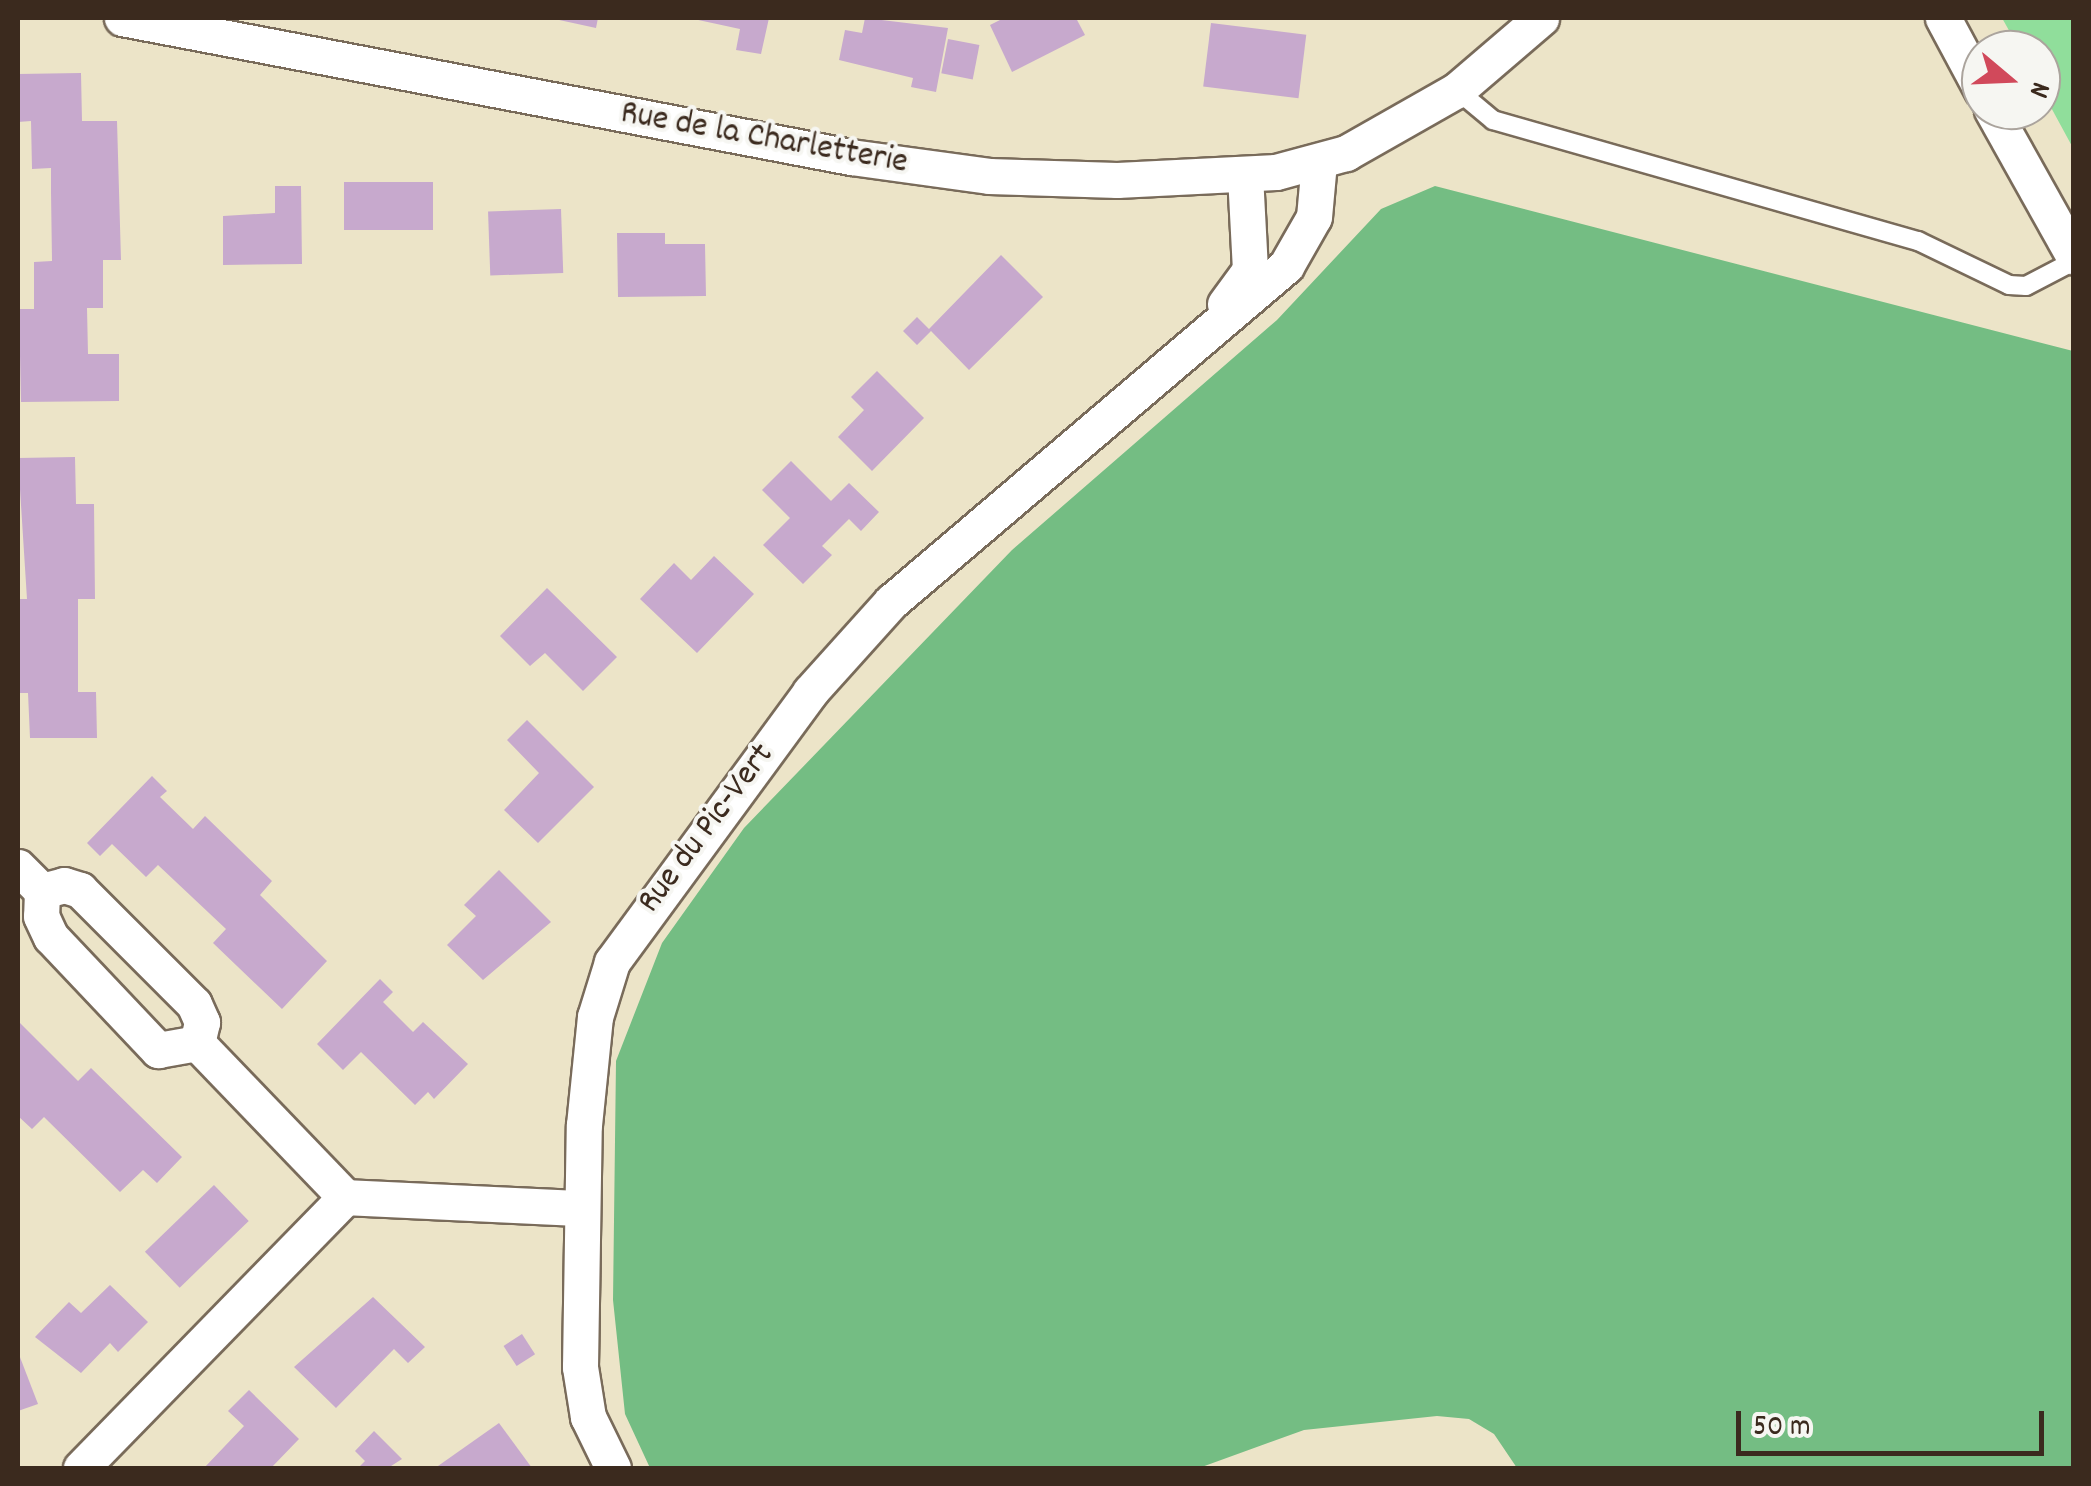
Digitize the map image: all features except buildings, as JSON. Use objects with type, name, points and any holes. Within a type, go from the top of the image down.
[{"type":"street","name":"Rue de la Charletterie","points":[[122,18],[934,170],[1042,180],[1245,174],[1318,162],[1403,124],[1457,90],[1541,18]]},
{"type":"street","points":[[1944,18],[1961,51]]},
{"type":"street","points":[[2003,130],[2074,259]]},
{"type":"street","name":"Rue du Pic-Vert","points":[[613,1468],[582,1394],[582,1208],[595,1017],[627,936],[810,692],[891,602],[1185,348],[1268,286],[1297,253],[1314,217],[1318,162]]},
{"type":"street","name":"Rue du Pic-Vert","points":[[1185,348],[1250,270],[1245,174]]},
{"type":"street","points":[[30,879],[80,890],[194,1004],[202,1022],[197,1043],[158,1050],[51,937],[30,879]]},
{"type":"street","points":[[197,1043],[345,1197],[582,1208]]},
{"type":"street","points":[[95,1464],[345,1197]]},
{"type":"lane","points":[[1457,90],[1494,120],[1918,241],[2009,285],[2026,286],[2074,259]]},
{"type":"green space","points":[[2002,18],[2073,18],[2073,148],[2061,126],[2061,30],[2009,30]]},
{"type":"green space","points":[[1435,186],[2073,351],[2073,1468],[1517,1468],[1494,1434],[1469,1419],[1437,1416],[1304,1430],[1199,1468],[650,1468],[625,1414],[613,1300],[616,1061],[662,943],[744,828],[1012,550],[1277,320],[1381,209]]}]
